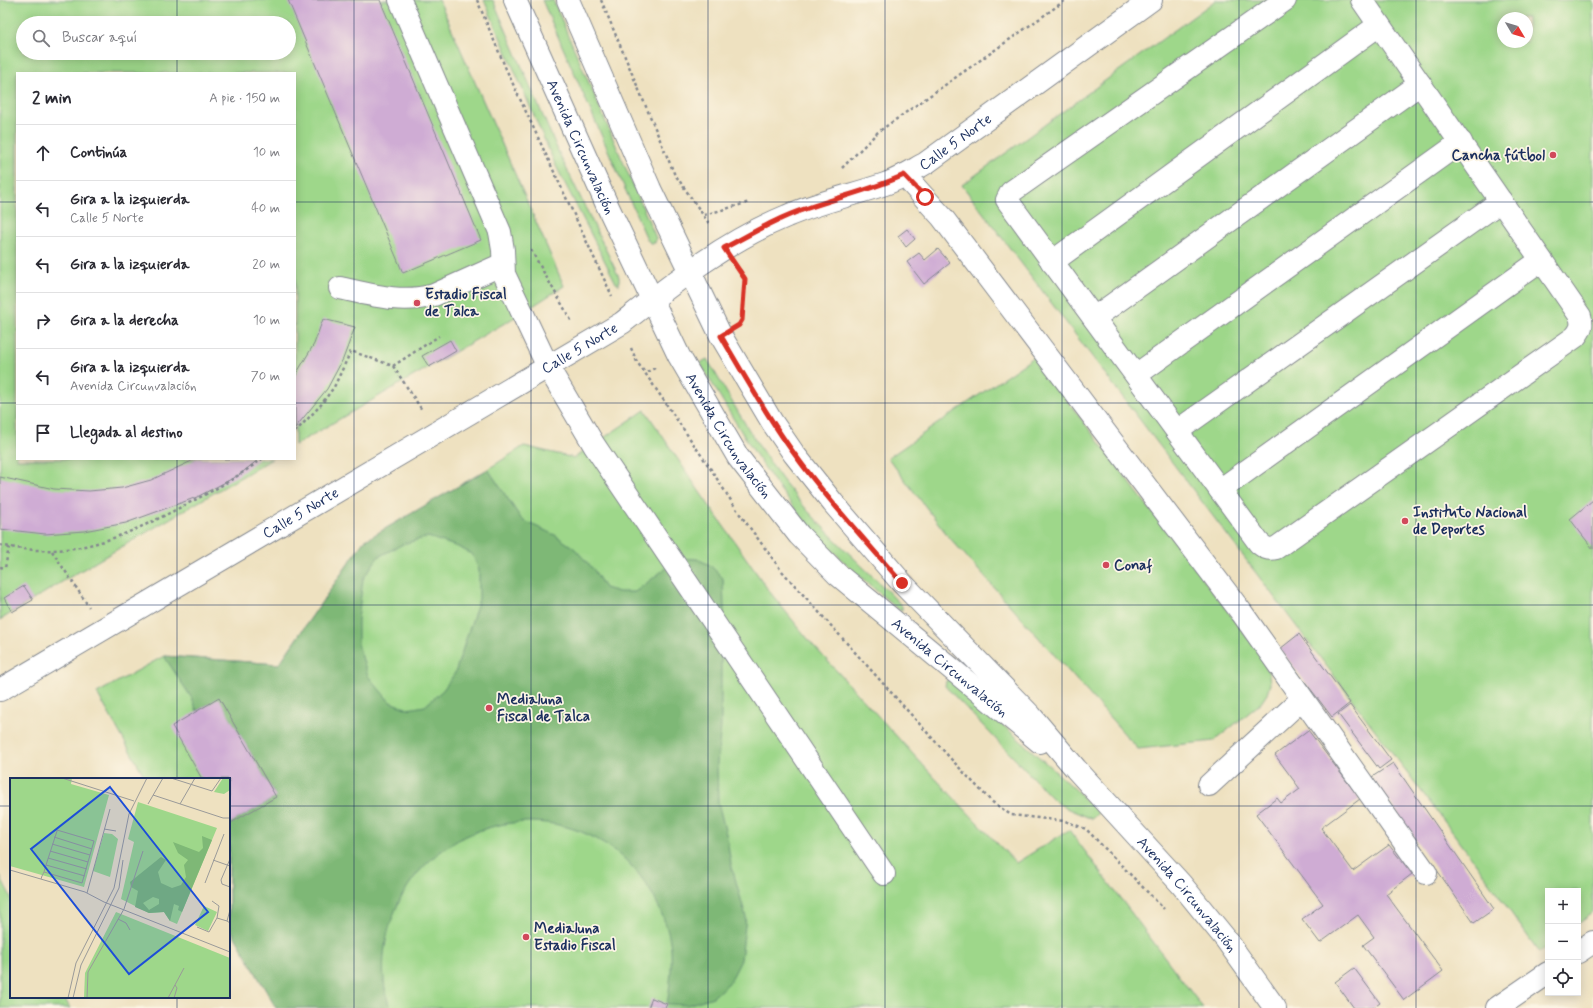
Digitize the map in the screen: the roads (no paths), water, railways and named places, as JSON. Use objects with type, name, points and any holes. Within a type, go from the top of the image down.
[{"type":"main road","points":[[400,0],[500,232],[503,250],[504,274],[548,367],[594,445],[884,874]]},
{"type":"main road","name":"Avenida Circunvalación","points":[[515,0],[608,206],[679,356],[738,457],[799,535],[837,574],[1022,728],[1076,769]]},
{"type":"main road","name":"Avenida Circunvalación","points":[[568,0],[650,188],[721,336],[772,422],[794,454],[833,503],[902,583],[1031,716],[1076,769],[1181,884],[1225,938],[1275,1008]]},
{"type":"main road","name":"Calle 5 Norte","points":[[0,690],[622,323],[724,248],[792,214],[886,183],[926,163],[1151,0]]},
{"type":"main road","points":[[1285,0],[1009,194],[1007,200],[1259,543],[1265,548],[1270,549],[1276,548],[1575,337],[1581,331],[1582,322],[1580,316],[1362,0]]},
{"type":"main road","points":[[1052,262],[1379,25]]},
{"type":"main road","points":[[1094,318],[1420,84]]},
{"type":"main road","points":[[1136,375],[1460,142]]},
{"type":"main road","points":[[904,175],[942,217],[1242,613],[1426,873]]},
{"type":"main road","points":[[1177,431],[1501,201]]},
{"type":"main road","points":[[1220,490],[1542,260]]},
{"type":"main road","points":[[340,288],[394,299],[422,298],[434,295],[503,264]]},
{"type":"main road","points":[[1209,785],[1302,699]]},
{"type":"main road","points":[[1581,950],[1593,942]]},
{"type":"main road","points":[[1497,1008],[1545,975]]},
{"type":"place","name":"Cancha fútbol","points":[[1553,155]]},
{"type":"place","name":"Estadio Fiscal de Talca","points":[[417,303]]},
{"type":"place","name":"Instituto Nacional de Deportes","points":[[1405,521]]},
{"type":"place","name":"Conaf","points":[[1106,565]]},
{"type":"place","name":"Medialuna Fiscal de Talca","points":[[489,708]]},
{"type":"place","name":"Medialuna Estadio Fiscal","points":[[526,937]]}]
